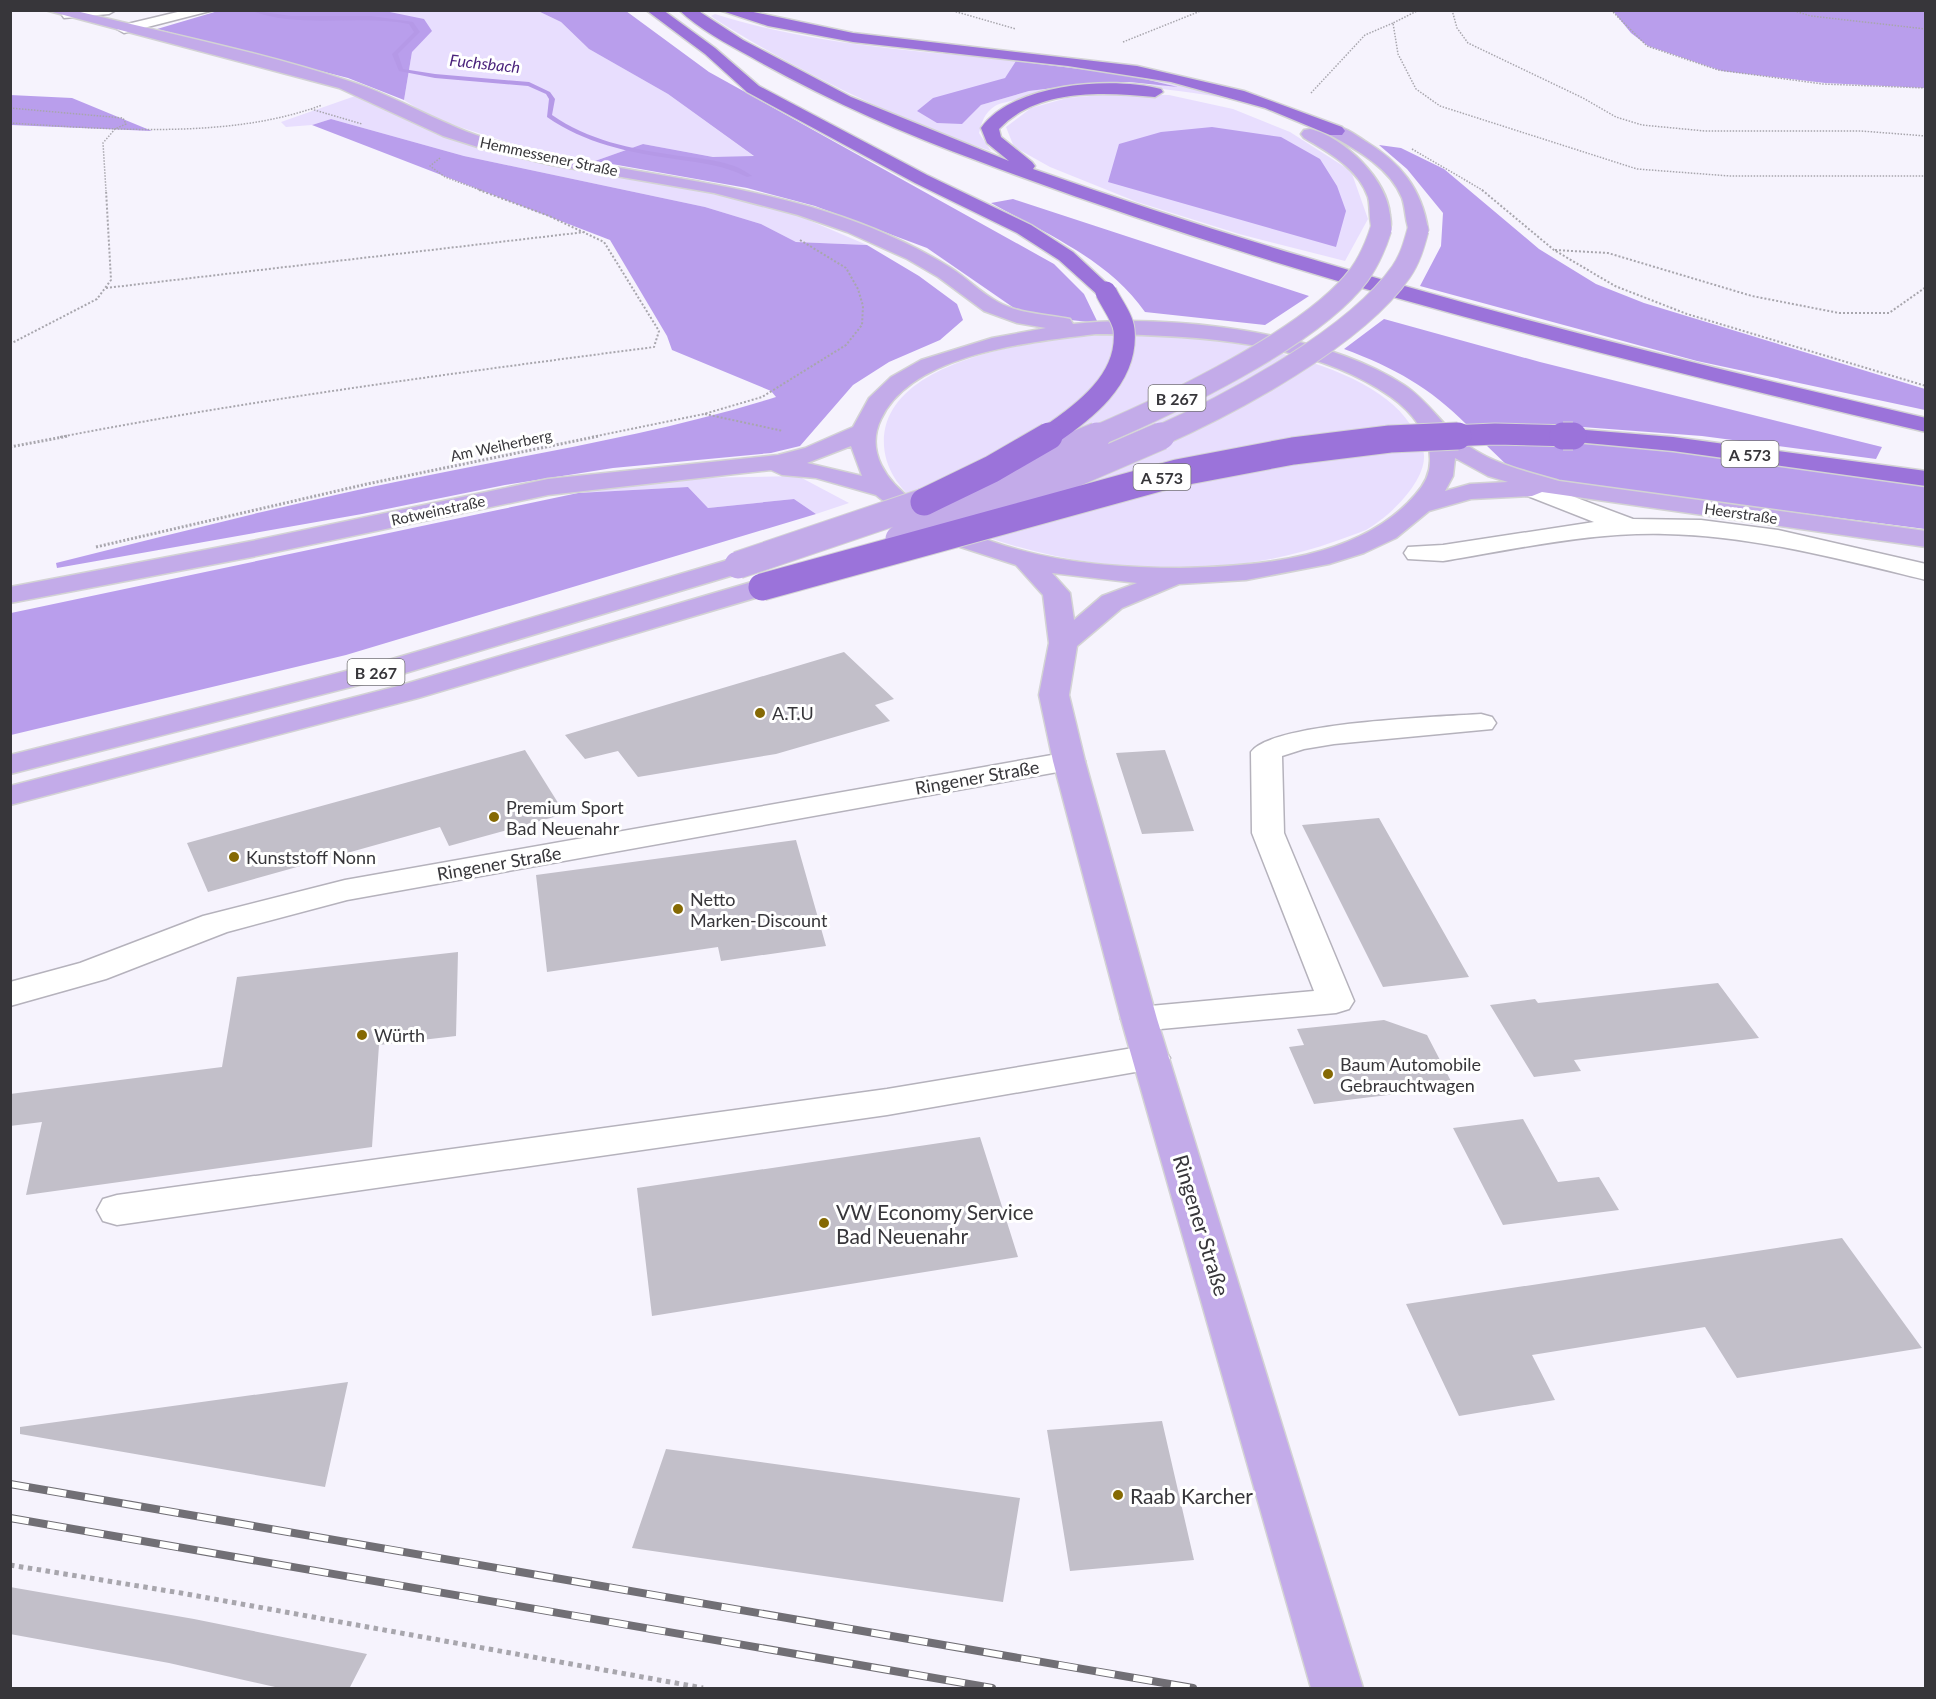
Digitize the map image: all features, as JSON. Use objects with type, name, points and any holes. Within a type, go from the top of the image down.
[{"type":"highway","points":[[653,10],[710,51],[753,89],[921,179],[1024,229],[1066,256],[1106,292],[1123,317],[1127,340],[1124,359],[1113,380],[1092,403],[1061,428],[924,502]]},
{"type":"highway","points":[[686,10],[745,50],[799,80],[894,122],[1044,180],[1239,246],[1415,298],[1615,351],[1926,425]]},
{"type":"highway","points":[[726,10],[761,21],[837,36],[1068,61],[1168,76],[1266,102],[1336,130]]},
{"type":"highway","points":[[710,51],[773,86],[878,134],[969,171]]},
{"type":"highway","points":[[1044,180],[1001,147],[993,139],[990,128],[996,118],[1015,107],[1064,94],[1089,91],[1152,91],[1211,98],[1282,120],[1311,134]]},
{"type":"highway","points":[[1214,258],[1461,330],[1730,399],[1926,444]]},
{"type":"highway","name":"A 573","points":[[762,587],[1059,503],[1188,471],[1293,451],[1390,439],[1495,434],[1573,436],[1673,444],[1926,479]]},
{"type":"main road","name":"Hemmessener Straße","points":[[52,10],[264,62],[345,85],[449,132],[490,145],[552,160],[715,188],[805,211],[854,228],[914,255],[945,273],[992,308],[1025,318],[1096,328]]},
{"type":"main road","name":"B 267","points":[[10,796],[408,692],[762,587],[950,521],[1145,442],[1246,391],[1294,363],[1360,315],[1402,272],[1413,250],[1418,230],[1418,214],[1409,190],[1387,163],[1336,130]]},
{"type":"main road","name":"B 267","points":[[10,765],[392,668],[738,565],[1035,462],[1167,404],[1256,355],[1348,287],[1375,248],[1381,229],[1380,203],[1367,178],[1344,155],[1311,134]]},
{"type":"main road","points":[[972,349],[987,328],[992,308]]},
{"type":"main road","points":[[1096,328],[1031,336],[972,349],[939,361],[896,387],[872,411],[864,431],[865,460],[883,489],[906,509],[938,528],[978,545],[1024,558],[1100,572],[1180,576],[1244,572],[1303,562],[1365,542],[1395,528],[1424,505],[1441,477],[1442,468],[1443,450],[1431,422]]},
{"type":"main road","name":"Heerstraße","points":[[1096,328],[1155,328],[1213,332],[1270,342],[1322,356],[1368,374],[1405,397],[1461,452],[1497,471],[1557,488],[1795,531],[1926,539]]},
{"type":"main road","name":"Rotweinstraße","points":[[10,595],[252,549],[548,487],[738,467],[813,454],[864,431]]},
{"type":"main road","points":[[738,467],[817,471],[883,489]]},
{"type":"main road","name":"Heerstraße","points":[[1424,505],[1470,492],[1557,488]]},
{"type":"main road","name":"Ringener Straße","points":[[1024,558],[1056,593],[1063,643],[1054,695],[1069,761],[1151,1058],[1337,1689]]},
{"type":"main road","points":[[1063,643],[1112,602],[1180,576]]},
{"type":"main road","points":[[10,801],[114,770]]},
{"type":"street","points":[[69,15],[109,10]]},
{"type":"street","points":[[124,29],[207,10]]},
{"type":"street","points":[[1529,488],[1628,527]]},
{"type":"street","points":[[1417,553],[1443,553],[1628,527],[1795,531],[1926,572]]},
{"type":"street","points":[[1140,1019],[1336,1001],[1268,833],[1266,752],[1274,746],[1308,738],[1480,723]]},
{"type":"street","name":"Ringener Straße","points":[[10,994],[93,971],[216,924],[345,890],[1069,761]]},
{"type":"street","points":[[117,1210],[887,1102],[1151,1058]]},
{"type":"path","points":[[950,10],[1019,30]]},
{"type":"path","points":[[1119,44],[1203,10]]},
{"type":"path","points":[[1311,93],[1365,35],[1419,10]]},
{"type":"path","points":[[1452,10],[1457,28],[1468,43],[1583,98],[1616,117],[1642,125],[1705,131],[1861,131],[1926,136]]},
{"type":"path","points":[[1611,10],[1647,46],[1718,70],[1823,84],[1926,88]]},
{"type":"path","points":[[1791,10],[1811,16],[1926,29]]},
{"type":"path","points":[[1393,23],[1398,54],[1416,89],[1440,106],[1637,169],[1740,176],[1926,177]]},
{"type":"path","points":[[10,108],[123,118],[126,124],[115,129],[103,143],[111,280],[97,299],[10,344]]},
{"type":"path","points":[[10,123],[115,129],[237,124],[279,119],[311,109]]},
{"type":"path","points":[[1407,147],[1449,168],[1498,201],[1554,250],[1615,286],[1687,314],[1926,386]]},
{"type":"path","points":[[10,447],[159,418],[372,384],[654,346],[659,331],[604,242],[585,232],[445,177],[430,166],[433,161],[442,157]]},
{"type":"path","points":[[106,288],[585,232]]},
{"type":"path","name":"Am Weiherberg","points":[[91,548],[367,484],[705,414],[762,397],[846,345],[862,325],[863,306],[858,289],[846,268],[801,240]]},
{"type":"path","points":[[1554,250],[1608,253],[1752,296],[1839,313],[1889,312],[1926,287]]},
{"type":"path","points":[[705,414],[790,432]]},
{"type":"path","points":[[10,1565],[181,1593],[703,1689]]},
{"type":"shaded area","points":[[380,10],[424,19],[432,31],[412,52],[404,100],[348,78],[157,29],[218,11]]},
{"type":"shaded area","points":[[380,11],[538,11],[561,22],[589,49],[668,94],[755,157],[713,157],[643,144],[595,161],[526,148],[434,119],[404,100],[412,52]]},
{"type":"shaded area","points":[[538,11],[626,11],[709,72],[1054,264],[1084,294],[1098,323],[1043,317],[1014,308],[927,248],[815,206],[747,188],[595,161],[643,144],[713,157],[754,156],[668,94],[589,49],[561,22]]},
{"type":"shaded area","points":[[1613,11],[1925,11],[1925,88],[1825,83],[1722,71],[1648,46],[1631,33]]},
{"type":"shaded area","points":[[715,14],[760,27],[853,44],[1042,62],[1128,73],[1241,99],[1237,101],[1184,91],[1129,87],[1075,89],[1048,93],[1001,104],[988,112],[982,121],[979,133],[991,151],[921,125],[849,93],[779,57],[711,16]],"holes":[[[1017,61],[1128,75],[1170,85],[1086,84],[1029,91],[981,105],[967,119],[982,86],[1005,78]]]},
{"type":"shaded area","points":[[1016,61],[1128,75],[1178,87],[1129,82],[1086,84],[1029,91],[981,105],[962,124],[937,123],[917,111],[933,98],[1005,78]]},
{"type":"shaded area","points":[[1113,94],[1169,95],[1233,109],[1290,132],[1351,171],[1368,219],[1345,261],[1239,234],[1137,202],[1050,167],[1014,147],[1006,127],[1031,108],[1067,98]]},
{"type":"shaded area","points":[[10,95],[72,98],[152,131],[11,125]]},
{"type":"shaded area","points":[[358,95],[467,143],[519,157],[705,192],[792,213],[867,245],[796,242],[761,224],[705,207],[464,156],[331,119],[312,125],[286,127],[281,122]]},
{"type":"shaded area","points":[[331,119],[464,156],[705,207],[761,224],[796,242],[867,245],[919,276],[957,304],[963,320],[940,340],[889,362],[853,385],[800,446],[771,453],[613,468],[505,485],[362,514],[57,568],[56,563],[274,509],[638,433],[776,397],[771,391],[672,350],[667,336],[610,240],[312,125]]},
{"type":"shaded area","points":[[1212,127],[1281,137],[1320,159],[1337,186],[1346,211],[1336,247],[1108,182],[1119,144],[1161,132]]},
{"type":"shaded area","points":[[1379,145],[1401,148],[1444,169],[1539,249],[1596,284],[1644,303],[1925,389],[1925,410],[1697,361],[1420,286],[1441,246],[1443,213],[1407,169]]},
{"type":"shaded area","points":[[1013,199],[1309,296],[1265,325],[1145,312],[1113,277],[1095,263],[1075,249],[991,203]]},
{"type":"shaded area","points":[[1384,319],[1540,362],[1882,447],[1876,459],[1702,436],[1569,426],[1467,425],[1425,389],[1395,371],[1344,349]]},
{"type":"shaded area","points":[[1159,334],[1205,338],[1270,351],[1337,372],[1367,386],[1392,404],[1410,424],[1420,440],[1424,454],[1418,478],[1403,499],[1385,517],[1366,530],[1336,541],[1295,554],[1252,562],[1209,567],[1165,568],[1121,566],[1077,560],[1034,551],[974,533],[931,514],[897,481],[888,465],[884,446],[889,416],[907,392],[934,374],[968,359],[1041,342],[1102,335]]},
{"type":"shaded area","points":[[1574,443],[1671,450],[1799,466],[1925,487],[1925,529],[1556,481],[1511,469],[1485,444]]},
{"type":"shaded area","points":[[798,476],[849,503],[816,514],[794,499],[708,508],[688,487],[578,493],[691,478]]},
{"type":"shaded area","points":[[688,487],[708,508],[794,499],[816,514],[346,655],[11,735],[11,613],[578,493]]},
{"type":"building","name":"A.T.U","points":[[844,652],[894,699],[875,705],[890,721],[776,754],[638,777],[618,751],[585,759],[565,735]]},
{"type":"building","points":[[525,750],[565,814],[449,846],[440,827],[208,892],[187,843]]},
{"type":"building","points":[[1165,750],[1194,831],[1142,834],[1116,753]]},
{"type":"building","points":[[1379,818],[1469,977],[1383,987],[1302,825]]},
{"type":"building","name":"Netto Marken-Discount","points":[[796,840],[826,946],[721,961],[718,947],[547,972],[536,875]]},
{"type":"building","points":[[458,952],[456,1036],[379,1045],[372,1147],[26,1195],[42,1122],[10,1126],[10,1094],[222,1067],[237,977]]},
{"type":"building","points":[[1718,983],[1759,1038],[1574,1060],[1581,1071],[1534,1077],[1490,1005],[1535,999],[1538,1003]]},
{"type":"building","points":[[1384,1020],[1427,1035],[1454,1087],[1314,1104],[1289,1047],[1304,1045],[1297,1029]]},
{"type":"building","points":[[1523,1119],[1558,1182],[1599,1177],[1619,1210],[1503,1225],[1453,1128]]},
{"type":"building","name":"VW Economy Service Bad Neuenahr","points":[[980,1137],[1018,1257],[652,1316],[637,1188]]},
{"type":"building","points":[[1842,1238],[1922,1348],[1737,1378],[1705,1327],[1532,1355],[1555,1400],[1459,1416],[1406,1304]]},
{"type":"building","points":[[348,1382],[325,1487],[20,1434],[20,1427]]},
{"type":"building","name":"Raab Karcher","points":[[1162,1421],[1194,1560],[1070,1571],[1047,1430]]},
{"type":"building","points":[[666,1449],[1020,1498],[1003,1602],[632,1548]]},
{"type":"building","points":[[10,1587],[194,1619],[367,1654],[349,1689],[284,1689],[169,1663],[10,1634]]},
{"type":"waterway","name":"Fuchsbach","points":[[251,10],[291,18],[371,18],[411,23],[417,32],[395,54],[401,70],[435,76],[529,84],[548,93],[552,99],[549,116],[576,132],[626,148],[722,164],[749,176]]},
{"type":"railway","points":[[10,1484],[1193,1688]]},
{"type":"railway","points":[[10,1518],[992,1688]]},
{"type":"place","name":"A.T.U","points":[[760,713]]},
{"type":"place","name":"Premium Sport Bad Neuenahr","points":[[494,817]]},
{"type":"place","name":"Kunststoff Nonn","points":[[234,857]]},
{"type":"place","name":"Netto Marken-Discount","points":[[678,909]]},
{"type":"place","name":"Würth","points":[[362,1035]]},
{"type":"place","name":"Baum Automobile Gebrauchtwagen","points":[[1328,1074]]},
{"type":"place","name":"VW Economy Service Bad Neuenahr","points":[[824,1223]]},
{"type":"place","name":"Raab Karcher","points":[[1118,1495]]}]
